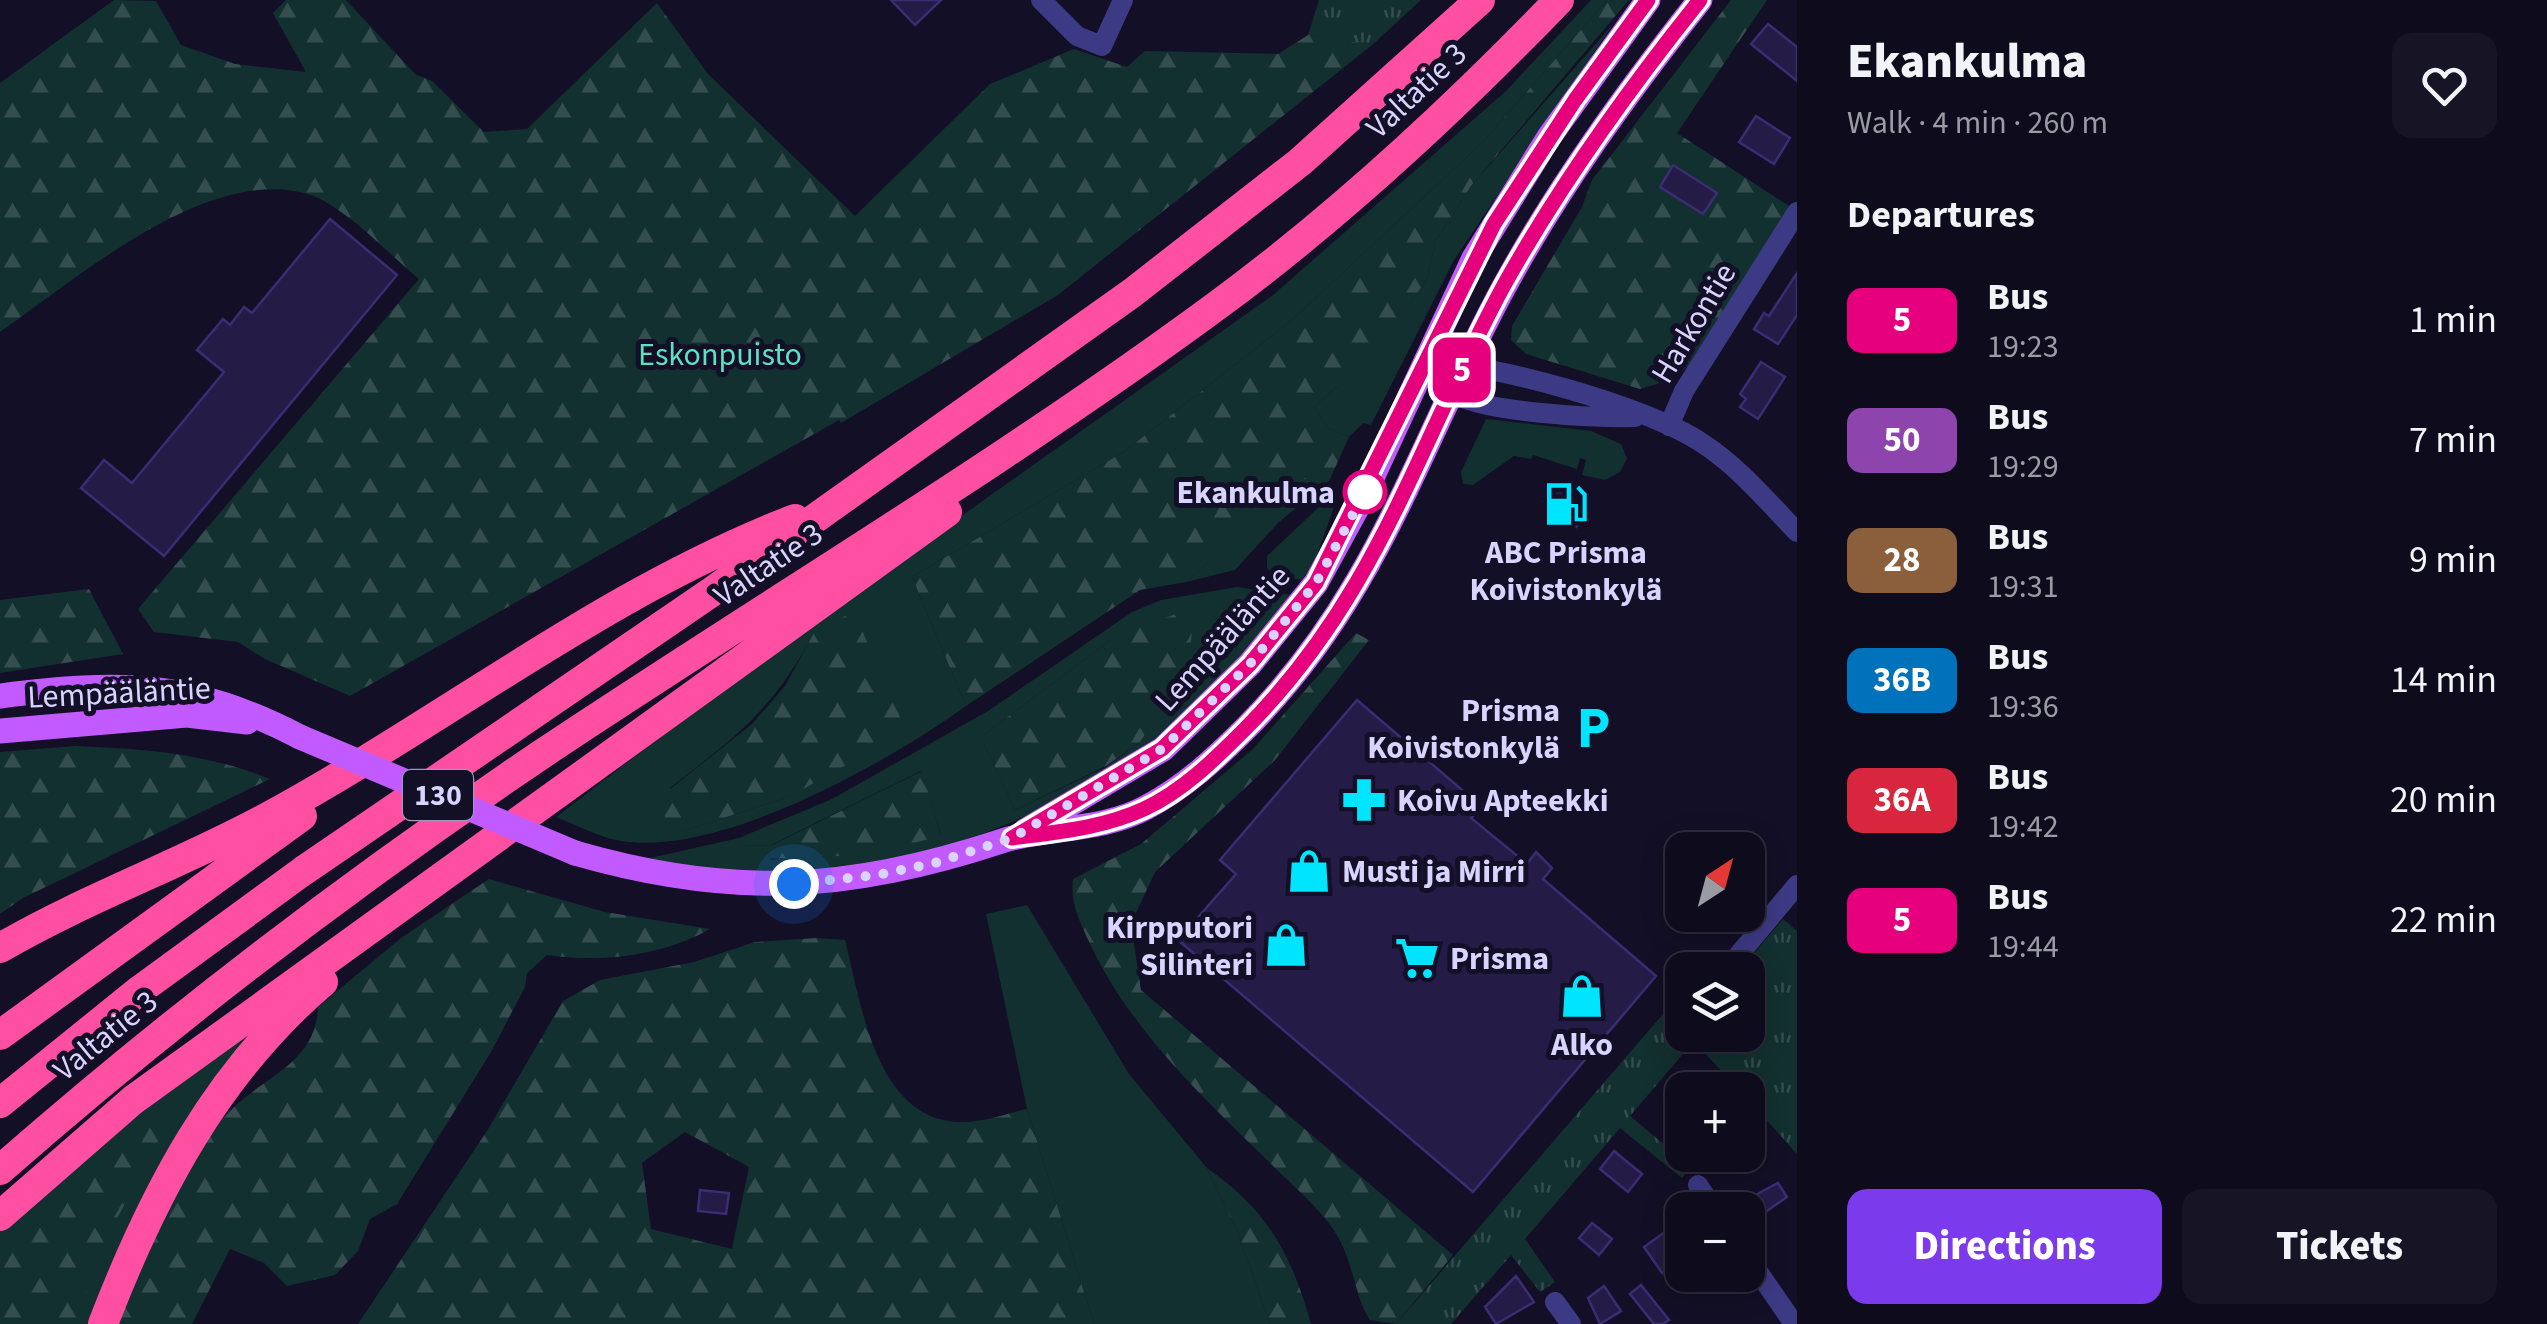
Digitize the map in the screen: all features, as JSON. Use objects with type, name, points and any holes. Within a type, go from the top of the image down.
[{"type":"highway","name":"Valtatie 3","points":[[0,1100],[303,871],[713,592],[1132,293],[1300,162],[1480,0]]},
{"type":"highway","name":"Valtatie 3","points":[[0,1170],[130,1056],[396,856],[543,754],[1014,448],[1218,305],[1353,196],[1559,0]]},
{"type":"highway","points":[[0,1216],[133,1100],[976,492],[1014,448]]},
{"type":"highway","points":[[0,948],[90,898],[264,820],[713,550],[830,505]]},
{"type":"highway","points":[[0,1034],[449,708]]},
{"type":"highway","points":[[103,1324],[147,1214],[180,1151],[215,1101],[304,998],[452,872]]},
{"type":"main road","name":"Lempääläntie","points":[[1012,838],[1162,749],[1250,664],[1324,570],[1494,224],[1575,100],[1648,0]]},
{"type":"main road","name":"Lempääläntie","points":[[0,696],[147,686],[226,702],[575,853],[684,879],[772,886],[877,875],[935,863],[1012,838],[1104,824],[1145,808],[1221,753],[1271,703],[1320,644],[1353,595],[1466,362],[1555,200],[1700,0]]},
{"type":"main road","name":"Lempääläntie","points":[[0,731],[187,715],[244,722],[300,737]]},
{"type":"street","points":[[1042,0],[1077,36],[1102,46],[1123,0]]},
{"type":"street","name":"Harkontie","points":[[1797,212],[1684,391],[1669,426],[1696,439],[1736,468],[1797,532]]},
{"type":"street","points":[[1424,361],[1466,362],[1602,399],[1669,426]]},
{"type":"street","points":[[1424,361],[1451,393],[1484,404],[1593,418],[1642,417]]},
{"type":"street","points":[[1741,952],[1797,885]]},
{"type":"street","points":[[1698,1185],[1703,1192]]},
{"type":"street","points":[[1765,1282],[1794,1324]]},
{"type":"street","points":[[1555,1302],[1571,1324]]},
{"type":"green space","name":"Eskonpuisto","points":[[114,0],[156,1],[181,45],[235,64],[306,72],[273,13],[286,0],[346,0],[415,74],[432,81],[484,132],[527,129],[657,3],[708,74],[855,216],[990,84],[1074,49],[1127,67],[1145,51],[1278,54],[1308,35],[1332,38],[1419,0],[1372,45],[1058,295],[841,423],[839,420],[350,696],[265,659],[238,642],[154,632],[138,609],[419,279],[324,201],[272,189],[231,195],[147,231],[0,332],[0,83]]},
{"type":"green space","points":[[1319,0],[1421,0],[1372,45],[1308,35]]},
{"type":"green space","points":[[1591,0],[1607,0],[1482,143],[1292,320],[1125,451],[912,577],[966,706],[848,778],[801,801],[706,835],[661,842],[621,841],[556,817],[802,629],[1273,295],[1506,91]],"holes":[[[816,629],[791,796],[684,831],[670,788],[716,752],[770,700]]]},
{"type":"green space","points":[[1607,0],[1629,0],[1471,186],[1436,240],[1427,279],[1359,377],[1334,389],[1314,407],[1328,428],[1349,437],[1329,481],[1302,479],[1186,582],[1140,590],[966,706],[912,577],[1125,451],[1292,320],[1482,143]]},
{"type":"green space","points":[[1731,0],[1767,0],[1677,133],[1792,208],[1690,365],[1670,380],[1640,389],[1526,354],[1511,340],[1512,326],[1582,207],[1592,180]]},
{"type":"green space","points":[[1614,23],[1454,260],[1371,425],[1363,423],[1349,437],[1328,428],[1314,407],[1334,389],[1359,376],[1427,279],[1436,240],[1471,186]]},
{"type":"green space","points":[[1486,419],[1591,431],[1621,444],[1627,458],[1620,472],[1605,480],[1582,475],[1586,460],[1580,458],[1577,469],[1533,455],[1531,459],[1514,456],[1473,485],[1463,484],[1461,472]]},
{"type":"green space","points":[[1302,478],[1329,481],[1278,523],[1235,570],[1186,582]]},
{"type":"green space","points":[[1336,501],[1315,561],[1302,580],[1274,576],[1267,568],[1267,556],[1323,503]]},
{"type":"green space","points":[[1237,587],[1293,595],[1247,653],[1195,706],[1138,752],[1075,791],[1009,823],[939,848],[866,864],[773,872],[641,860],[739,838],[832,799],[988,711],[1132,612],[1161,600]],"holes":[[[1112,639],[1140,742],[1106,767],[1015,810],[981,737]],[[921,771],[941,835],[771,860],[744,846],[771,845]]]},
{"type":"green space","points":[[89,589],[123,654],[0,673],[0,600]]},
{"type":"green space","points":[[1188,609],[1192,633],[1187,671],[1140,742],[1106,766],[1015,810],[981,737],[1112,639]]},
{"type":"green space","points":[[854,612],[906,731],[791,796],[684,831],[664,819],[670,789],[752,724],[785,686],[816,629]]},
{"type":"green space","points":[[1356,633],[1369,640],[1275,760],[1155,872],[1131,924],[1141,990],[1453,1255],[1396,1324],[1370,1320],[1340,1241],[1326,1219],[1191,1084],[1124,1003],[1090,944],[1072,888],[1073,879],[1141,844],[1253,749]]},
{"type":"green space","points":[[76,746],[198,758],[270,779],[23,898],[0,914],[0,752]]},
{"type":"green space","points":[[922,771],[941,836],[866,855],[736,860],[744,846],[772,845]]},
{"type":"green space","points":[[489,879],[605,912],[710,929],[672,946],[630,955],[547,955],[527,973],[525,987],[491,1052],[397,1204],[370,1219],[358,1251],[335,1275],[287,1286],[264,1263],[230,1249],[192,1324],[118,1324],[165,1210],[194,1155],[212,1131],[246,1096],[299,1054],[309,1041],[318,1007],[401,938]]},
{"type":"green space","points":[[1027,905],[1129,1074],[1207,1168],[1238,1233],[1270,1324],[1094,1324],[1027,1109],[986,914]]},
{"type":"green space","points":[[1783,919],[1797,931],[1797,1154],[1765,1118],[1765,1072],[1722,1072],[1704,1052],[1765,1052],[1765,952],[1755,952]]},
{"type":"green space","points":[[845,940],[876,1053],[908,1101],[931,1116],[967,1122],[1027,1109],[1094,1324],[358,1324],[487,1131],[563,1001],[600,980],[694,962],[755,942]],"holes":[[[685,1132],[749,1167],[732,1249],[651,1229],[642,1163]]]},
{"type":"green space","points":[[1665,1012],[1665,1052],[1685,1052],[1630,1116],[1665,1145],[1665,1164],[1620,1128],[1525,1239],[1555,1282],[1540,1292],[1511,1255],[1451,1324],[1396,1324]]},
{"type":"green space","points":[[266,1016],[94,1324],[0,1324],[0,1232],[134,1116]]},
{"type":"green space","points":[[155,1112],[169,1122],[93,1263],[80,1324],[0,1324],[0,1259]]},
{"type":"green space","points":[[1207,1168],[1246,1201],[1274,1236],[1295,1276],[1311,1324],[1270,1324],[1238,1233]]},
{"type":"building","points":[[891,0],[941,0],[915,25]]},
{"type":"building","points":[[1768,24],[1797,47],[1797,81],[1751,44]]},
{"type":"building","points":[[1756,116],[1790,138],[1774,164],[1739,142]]},
{"type":"building","points":[[1673,165],[1717,193],[1703,214],[1660,187]]},
{"type":"building","points":[[330,219],[397,275],[164,556],[81,488],[104,460],[132,483],[224,372],[197,350],[223,319],[230,325],[244,307],[252,313]]},
{"type":"building","points":[[1797,273],[1797,315],[1778,344],[1754,329],[1764,313],[1769,316]]},
{"type":"building","points":[[1761,362],[1785,377],[1758,419],[1740,407],[1746,399],[1740,394]]},
{"type":"building","points":[[1557,485],[1589,512],[1576,527],[1544,501]]},
{"type":"building","name":"Prisma","points":[[1357,700],[1482,807],[1471,818],[1527,864],[1536,852],[1552,868],[1543,879],[1656,976],[1473,1192],[1178,940],[1236,874],[1220,860]]},
{"type":"building","points":[[1614,1151],[1642,1174],[1628,1192],[1600,1169]]},
{"type":"building","points":[[1778,1183],[1787,1197],[1765,1212],[1765,1192],[1761,1192]]},
{"type":"building","points":[[700,1190],[729,1193],[726,1214],[698,1211]]},
{"type":"building","points":[[1592,1223],[1612,1239],[1599,1255],[1579,1238]]},
{"type":"building","points":[[1665,1232],[1665,1271],[1662,1273],[1644,1247]]},
{"type":"building","points":[[1516,1276],[1534,1302],[1496,1324],[1485,1307]]},
{"type":"building","points":[[1641,1285],[1669,1320],[1654,1324],[1630,1294]]},
{"type":"building","points":[[1604,1286],[1621,1311],[1600,1324],[1588,1298]]},
{"type":"bus line","name":"5","points":[[1648,0],[1525,173],[1474,258],[1383,455],[1316,583],[1250,664],[1162,749],[1012,838],[1104,824],[1145,808],[1182,785],[1221,753],[1283,690],[1320,644],[1381,545],[1484,325],[1555,200],[1700,0]]},
{"type":"place","name":"Ekankulma","points":[[1365,492]]},
{"type":"place","name":"ABC Prisma Koivistonkylä","points":[[1566,504]]},
{"type":"place","name":"Prisma Koivistonkylä","points":[[1593,728]]},
{"type":"place","name":"Koivu Apteekki","points":[[1364,800]]},
{"type":"place","name":"Musti ja Mirri","points":[[1309,871]]},
{"type":"place","name":"Kirpputori Silinteri","points":[[1286,945]]},
{"type":"place","name":"Prisma","points":[[1417,958]]},
{"type":"place","name":"Alko","points":[[1582,996]]},
{"type":"route","points":[[794,884],[877,875],[935,863],[1012,838],[1162,749],[1250,664],[1316,583],[1365,492]]}]
